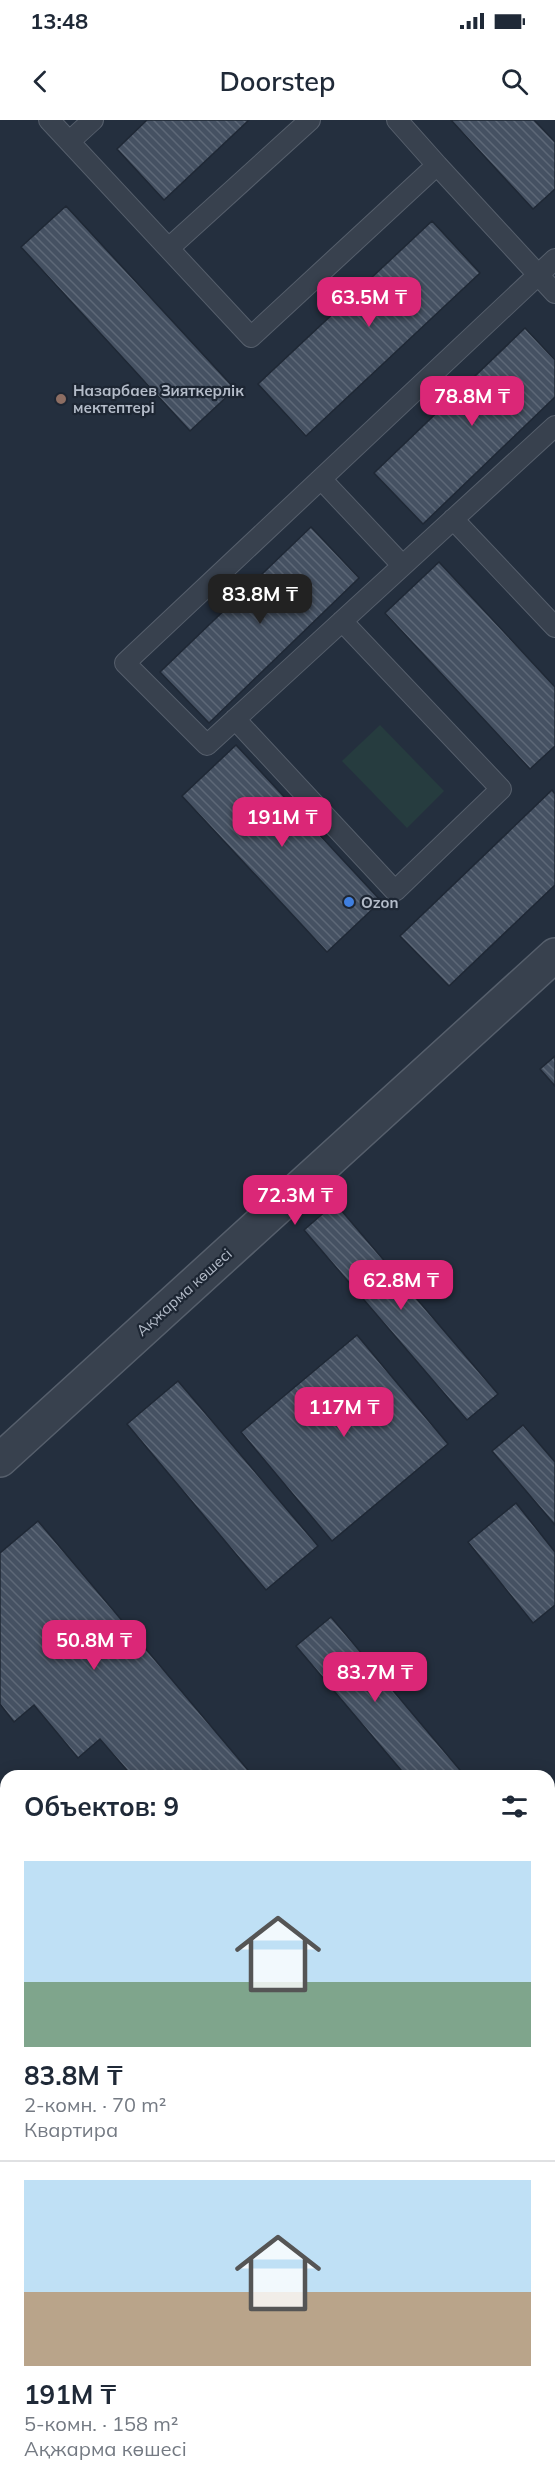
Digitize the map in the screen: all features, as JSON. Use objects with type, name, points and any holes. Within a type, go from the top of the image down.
[{"type":"street","name":"Ақжарма көшесі","points":[[0,1460],[555,955]]},
{"type":"lane","points":[[49,120],[251,337],[437,165]]},
{"type":"lane","points":[[70,141],[93,120]]},
{"type":"lane","points":[[169,248],[310,120]]},
{"type":"lane","points":[[397,120],[555,293]]},
{"type":"lane","points":[[555,259],[125,663],[207,745],[555,426]]},
{"type":"lane","points":[[322,480],[402,565]]},
{"type":"lane","points":[[453,519],[555,627]]},
{"type":"lane","points":[[235,719],[395,891],[501,789],[342,621]]},
{"type":"green space","points":[[380,725],[444,791],[407,828],[342,761]]},
{"type":"building","points":[[147,120],[249,120],[164,200],[117,149]]},
{"type":"building","points":[[451,120],[534,120],[555,142],[555,189],[533,209]]},
{"type":"building","points":[[66,206],[235,389],[190,431],[21,247]]},
{"type":"building","points":[[432,221],[480,273],[306,436],[258,384]]},
{"type":"building","points":[[525,328],[555,360],[555,397],[423,524],[374,473]]},
{"type":"building","points":[[311,527],[359,578],[209,723],[160,672]]},
{"type":"building","points":[[439,562],[555,687],[555,746],[530,769],[385,613]]},
{"type":"building","points":[[236,745],[381,901],[327,952],[182,796]]},
{"type":"building","points":[[552,790],[555,794],[555,885],[449,986],[400,936]]},
{"type":"building","points":[[555,1056],[555,1086],[540,1069]]},
{"type":"building","points":[[335,1203],[498,1394],[467,1420],[304,1230]]},
{"type":"building","points":[[357,1335],[448,1444],[332,1541],[241,1432]]},
{"type":"building","points":[[178,1381],[318,1546],[266,1590],[127,1424]]},
{"type":"building","points":[[523,1425],[555,1462],[555,1525],[492,1451]]},
{"type":"building","points":[[516,1503],[555,1552],[555,1605],[533,1623],[468,1542]]},
{"type":"building","points":[[38,1521],[248,1770],[127,1770],[100,1739],[78,1758],[34,1705],[14,1722],[0,1704],[0,1553]]},
{"type":"building","points":[[331,1617],[460,1770],[401,1770],[296,1646]]},
{"type":"place","name":"Назарбаев Зияткерлік мектептері","points":[[61,399]]},
{"type":"place","name":"Ozon","points":[[349,902]]}]
